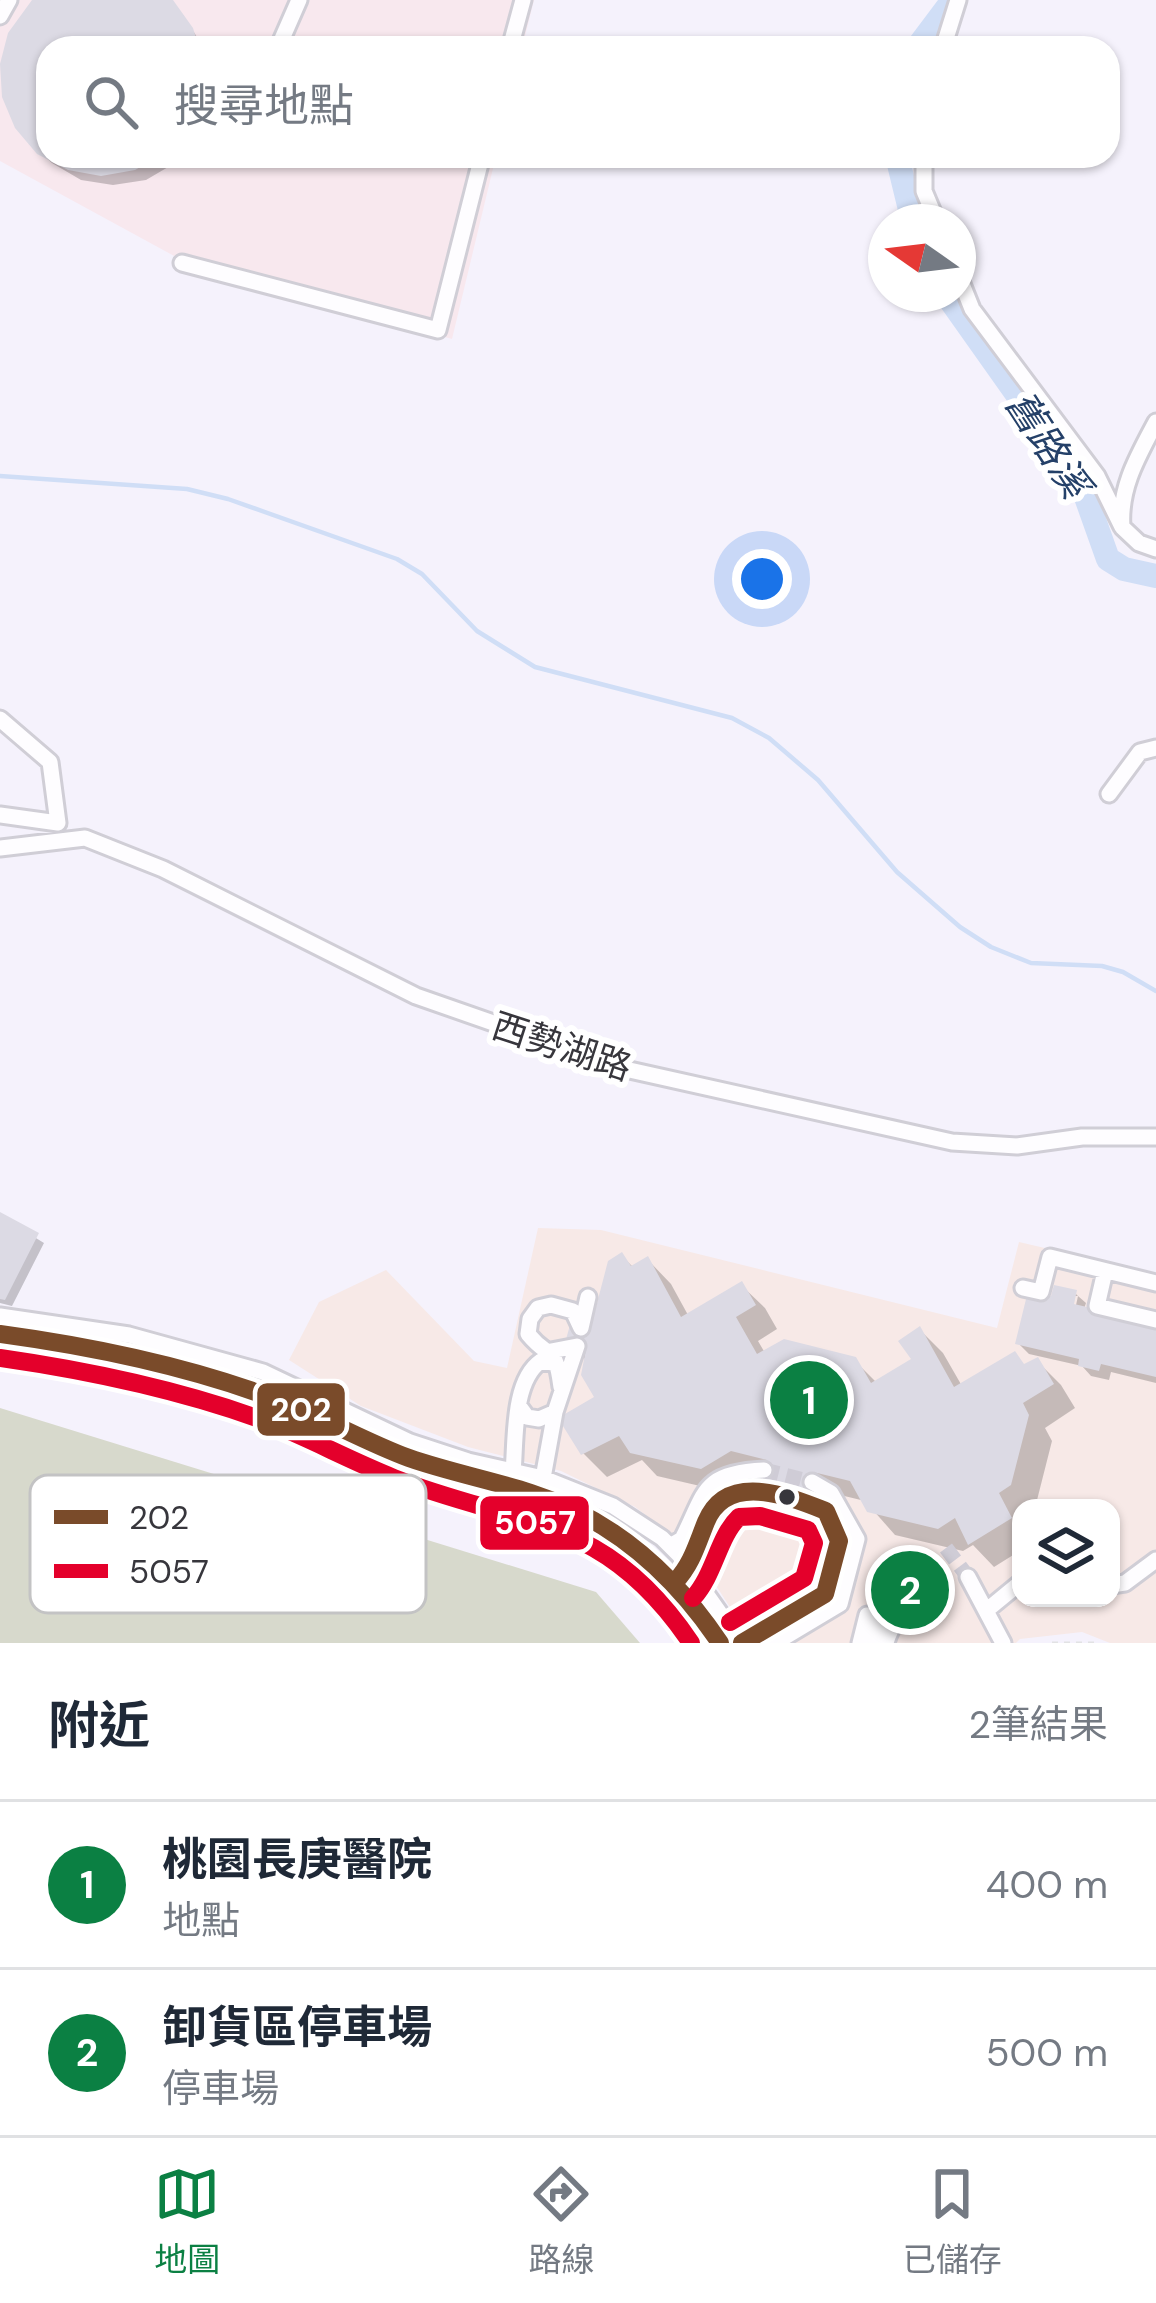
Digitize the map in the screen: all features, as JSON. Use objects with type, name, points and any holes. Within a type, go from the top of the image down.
[{"type":"street","points":[[0,16],[10,0]]},
{"type":"street","points":[[283,36],[299,0]]},
{"type":"street","points":[[513,36],[523,0]]},
{"type":"street","points":[[948,36],[959,0]]},
{"type":"street","points":[[182,263],[437,330],[479,168]]},
{"type":"street","points":[[924,168],[930,204]]},
{"type":"street","points":[[974,312],[1097,476],[1122,527],[1139,543],[1156,549]]},
{"type":"street","points":[[1122,527],[1120,507],[1131,470],[1156,422]]},
{"type":"street","points":[[0,719],[50,762],[58,823],[0,814]]},
{"type":"street","points":[[1109,794],[1139,752],[1156,748]]},
{"type":"street","name":"西勢湖路","points":[[0,848],[85,838],[183,879],[416,996],[626,1070],[952,1142],[1018,1146],[1082,1137],[1156,1137]]},
{"type":"street","points":[[1023,1288],[1041,1292],[1050,1257],[1156,1283]]},
{"type":"street","points":[[1106,1271],[1097,1306],[1156,1320]]},
{"type":"street","points":[[561,1388],[558,1363],[528,1334],[530,1319],[538,1308],[551,1305],[573,1311],[581,1328],[588,1298]]},
{"type":"street","points":[[0,1316],[114,1332],[263,1372],[410,1442],[543,1478],[613,1506],[670,1546],[690,1567],[742,1643],[825,1594],[839,1541],[826,1511],[806,1503]]},
{"type":"street","points":[[0,1334],[100,1347],[182,1368],[268,1396],[406,1457],[555,1501],[633,1543],[675,1582],[720,1643]]},
{"type":"street","points":[[513,1472],[519,1406],[532,1367],[577,1346],[561,1388],[543,1478]]},
{"type":"street","points":[[519,1406],[527,1417],[539,1419],[555,1412]]},
{"type":"street","points":[[670,1546],[682,1539],[698,1497],[711,1485],[735,1471],[764,1470]]},
{"type":"street","points":[[775,1643],[840,1604],[853,1562],[857,1539],[831,1493],[812,1482]]},
{"type":"street","points":[[675,1582],[690,1567],[710,1510],[735,1492],[758,1491]]},
{"type":"street","points":[[1120,1584],[1156,1559]]},
{"type":"street","points":[[968,1576],[1003,1643]]},
{"type":"street","points":[[987,1610],[1012,1589]]},
{"type":"street","points":[[886,1643],[890,1626],[907,1609],[910,1590]]},
{"type":"street","points":[[875,1643],[885,1605]]},
{"type":"street","points":[[860,1643],[867,1615]]},
{"type":"path","points":[[536,1510],[593,1540],[679,1619],[691,1643]]},
{"type":"path","points":[[1052,1643],[1098,1643]]},
{"type":"shaded area","points":[[0,0],[534,0],[525,36],[36,36],[36,168],[493,168],[452,339],[198,269],[0,161]]},
{"type":"shaded area","points":[[538,1228],[601,1230],[997,1328],[1019,1242],[1156,1274],[1156,1643],[1110,1643],[1082,1632],[1016,1643],[753,1643],[695,1553],[635,1507],[561,1471],[468,1447],[361,1406],[289,1360],[319,1302],[386,1270],[474,1361],[507,1368]]},
{"type":"shaded area","points":[[0,1408],[217,1475],[30,1475],[30,1613],[426,1613],[426,1540],[596,1592],[640,1643],[0,1643]]},
{"type":"building","points":[[32,0],[173,0],[195,36],[36,36],[36,153],[15,128],[2,97],[0,64],[8,33]]},
{"type":"building","points":[[64,168],[139,168],[101,176]]},
{"type":"building","points":[[0,1212],[39,1233],[5,1300],[0,1299]]},
{"type":"building","points":[[622,1252],[631,1266],[648,1256],[681,1317],[742,1281],[756,1305],[736,1317],[757,1354],[784,1339],[856,1357],[871,1383],[911,1359],[898,1341],[920,1326],[954,1387],[1015,1351],[1024,1364],[1038,1357],[1054,1384],[1023,1403],[1029,1415],[1011,1485],[999,1493],[1012,1518],[968,1545],[955,1518],[938,1529],[867,1512],[850,1481],[813,1472],[803,1509],[757,1500],[767,1460],[731,1451],[701,1469],[630,1453],[619,1436],[581,1455],[558,1418],[594,1397],[581,1375],[586,1349],[565,1343],[570,1325],[590,1330],[608,1261]]},
{"type":"building","points":[[1054,1285],[1077,1290],[1074,1304],[1156,1323],[1156,1377],[1101,1364],[1099,1371],[1078,1366],[1079,1359],[1015,1344],[1028,1291],[1051,1296]]},
{"type":"waterway","name":"舊路溪","points":[[926,36],[953,0]]},
{"type":"waterway","name":"舊路溪","points":[[900,168],[909,204]]},
{"type":"waterway","name":"舊路溪","points":[[959,312],[1082,486],[1108,559],[1124,569],[1156,576]]},
{"type":"waterway","points":[[0,476],[187,489],[397,559],[422,574],[477,631],[535,667],[732,718],[769,738],[818,780],[897,872],[960,927],[991,947],[1031,963],[1102,966],[1156,991]]},
{"type":"tunnel","points":[[764,1470],[812,1482]]},
{"type":"tunnel","points":[[758,1491],[806,1503]]},
{"type":"tunnel","points":[[946,1548],[968,1577]]},
{"type":"transit line","name":"202","points":[[0,1334],[108,1352],[214,1378],[283,1402],[409,1458],[561,1504],[639,1552],[682,1594],[720,1643]]},
{"type":"transit line","name":"5057","points":[[0,1358],[202,1400],[268,1422],[387,1475]]},
{"type":"transit line","name":"5057","points":[[426,1489],[521,1518],[593,1547],[659,1601],[691,1643]]},
{"type":"transit line","name":"202","points":[[675,1582],[690,1561],[706,1522],[728,1497],[743,1492],[777,1494],[826,1511],[839,1541],[825,1594],[742,1643]]},
{"type":"transit line","name":"5057","points":[[693,1598],[739,1517],[760,1516],[808,1530],[814,1543],[804,1578],[730,1622]]},
{"type":"place","name":"桃園長庚醫院","points":[[809,1400]]},
{"type":"place","name":"卸貨區停車場","points":[[910,1590]]}]
